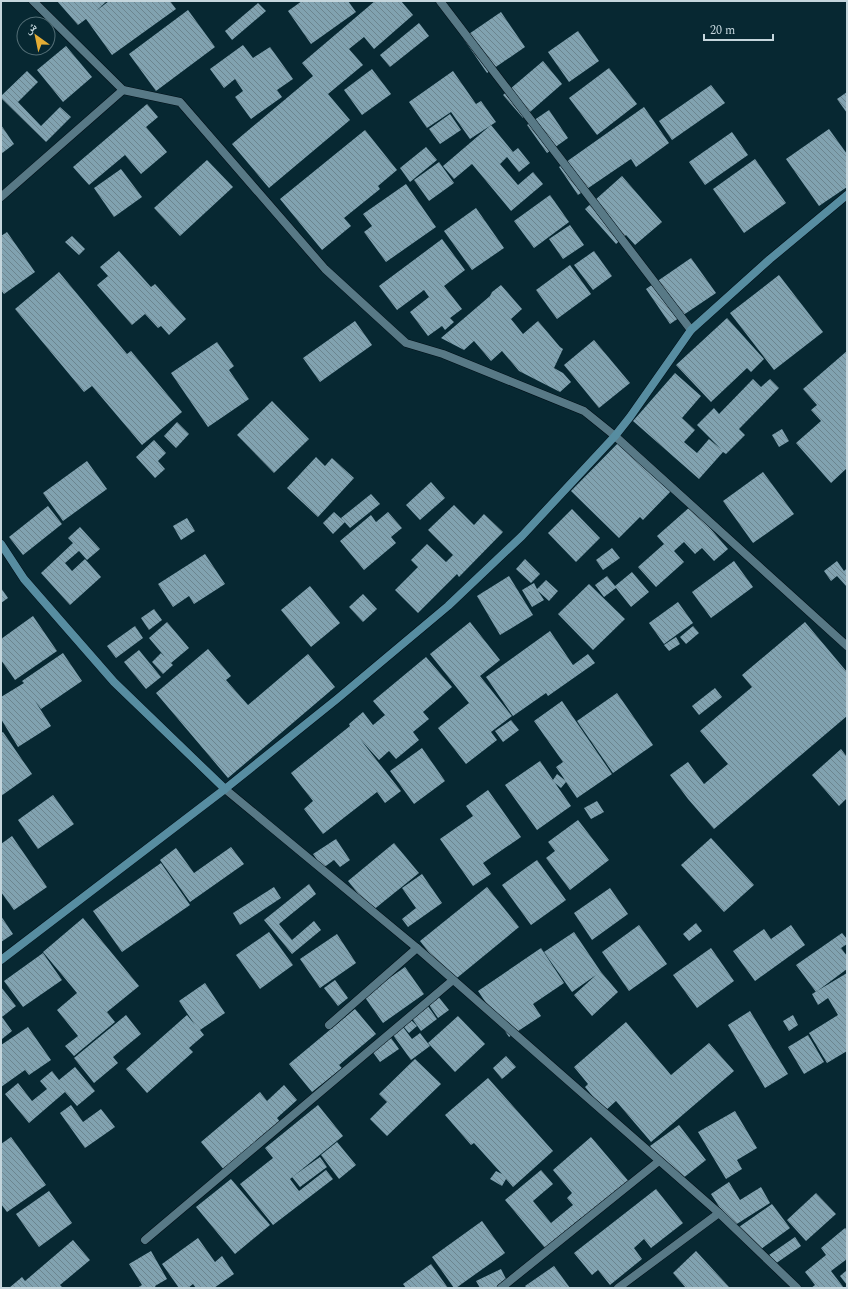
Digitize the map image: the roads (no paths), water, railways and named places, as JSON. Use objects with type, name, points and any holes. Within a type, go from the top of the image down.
[{"type":"street","points":[[33,1],[123,90],[180,102],[325,269],[406,343],[443,354],[584,411],[615,436],[847,646]]},
{"type":"street","points":[[440,1],[691,330]]},
{"type":"street","points":[[1,196],[123,90]]},
{"type":"street","points":[[1,960],[225,789],[337,699],[448,606],[522,536],[615,436],[691,330],[770,259],[847,195]]},
{"type":"street","points":[[1,544],[24,579],[114,682],[225,789],[417,948],[719,1213],[797,1288]]},
{"type":"street","points":[[329,1025],[417,948]]},
{"type":"street","points":[[145,1240],[453,980]]},
{"type":"street","points":[[501,1288],[659,1161]]},
{"type":"street","points":[[618,1288],[719,1213]]}]
